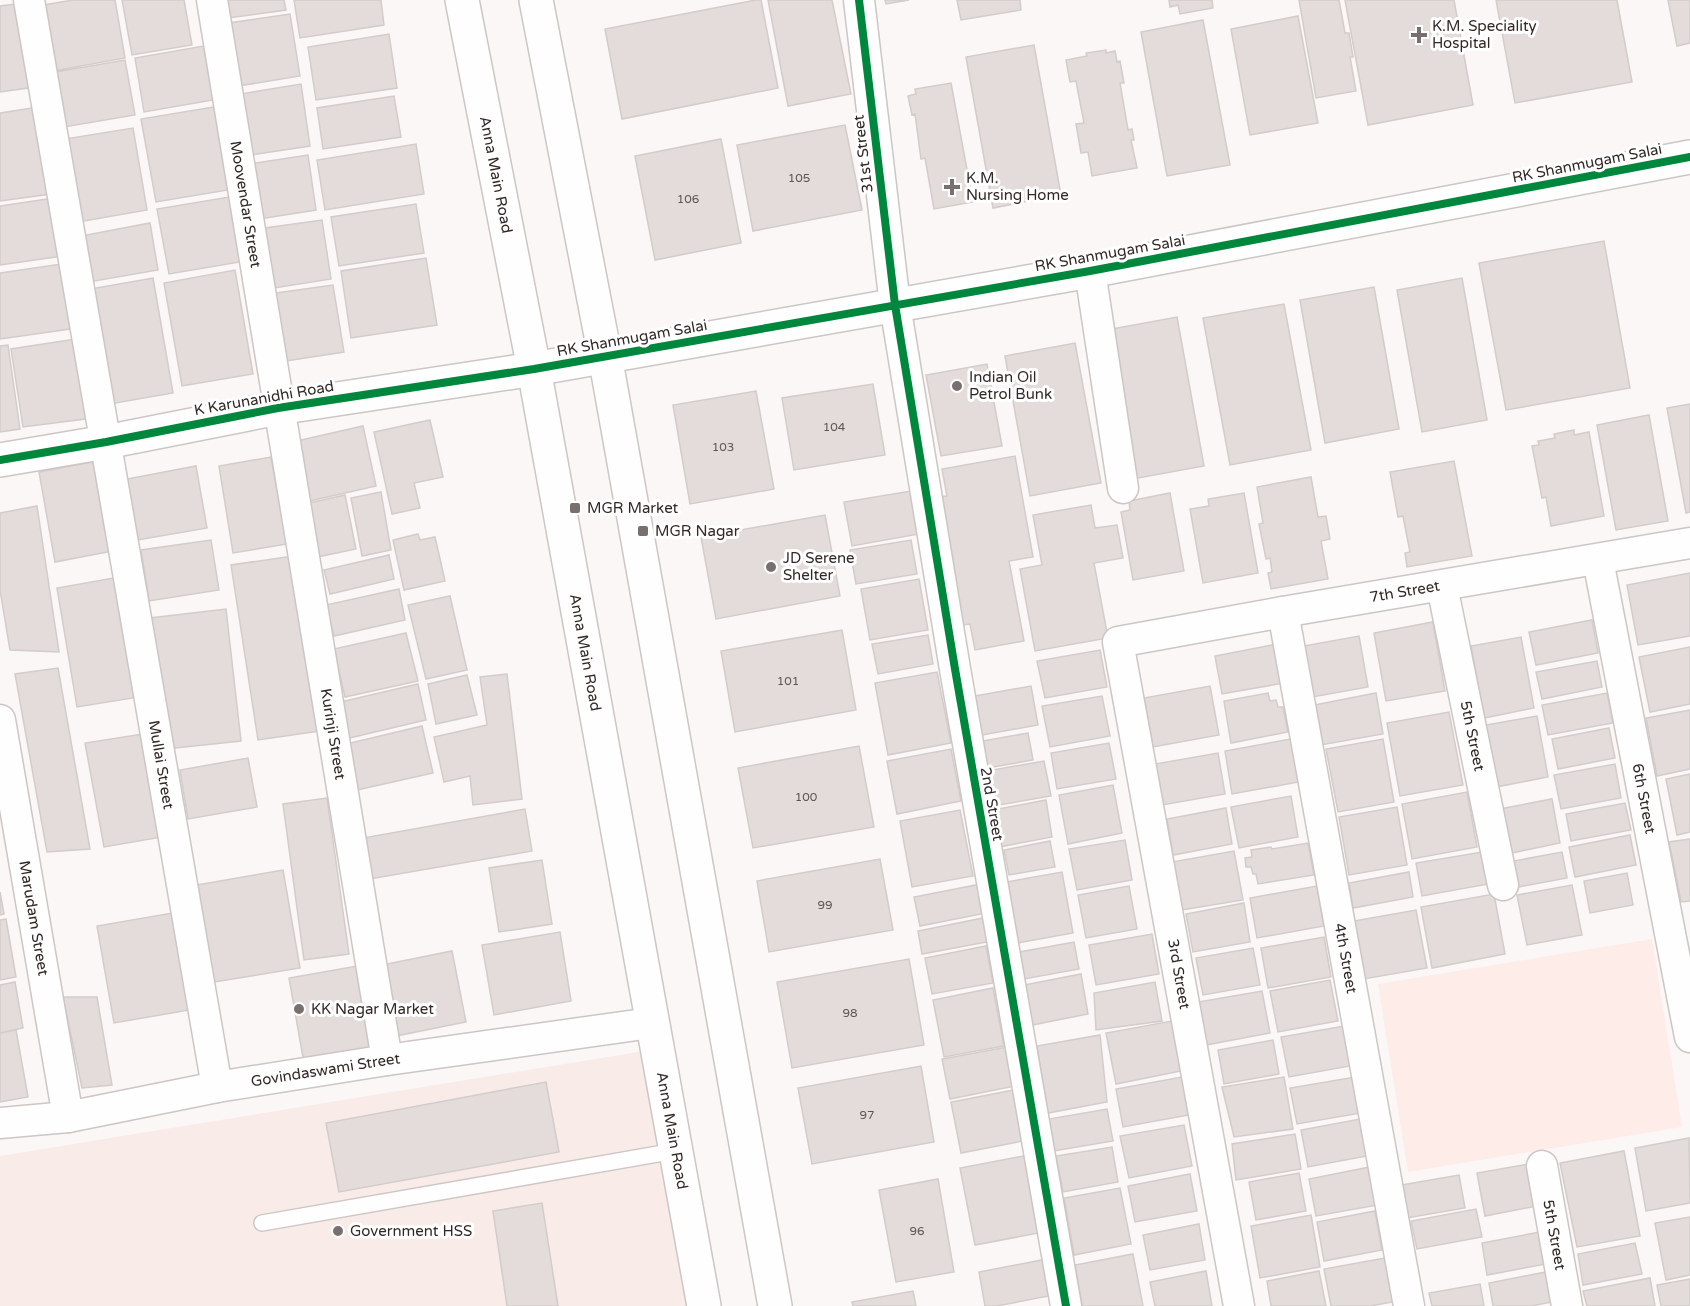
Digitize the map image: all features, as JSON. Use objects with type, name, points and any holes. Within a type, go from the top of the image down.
[{"type":"main road","name":"Anna Main Road","points":[[462,0],[534,369],[704,1306]]},
{"type":"main road","points":[[536,0],[605,356],[775,1306]]},
{"type":"main road","name":"RK Shanmugam Salai","points":[[534,369],[1090,271],[1690,157]]},
{"type":"main road","name":"K Karunanidhi Road","points":[[0,460],[278,408],[534,369]]},
{"type":"street","name":"Mullai Street","points":[[29,0],[217,1087]]},
{"type":"street","name":"Moovendar Street","points":[[212,0],[278,408]]},
{"type":"street","name":"31st Street","points":[[859,0],[895,305]]},
{"type":"street","points":[[1090,271],[1123,488]]},
{"type":"street","name":"2nd Street","points":[[895,305],[955,669],[1066,1306]]},
{"type":"street","name":"Kurinji Street","points":[[278,408],[387,1060]]},
{"type":"street","name":"7th Street","points":[[1119,642],[1690,543]]},
{"type":"street","name":"6th Street","points":[[1598,560],[1690,1037]]},
{"type":"street","name":"5th Street","points":[[1442,586],[1503,885]]},
{"type":"street","name":"4th Street","points":[[1283,612],[1409,1306]]},
{"type":"street","name":"3rd Street","points":[[1119,642],[1239,1306]]},
{"type":"street","name":"Marudam Street","points":[[0,720],[68,1117]]},
{"type":"street","name":"Govindaswami Street","points":[[0,1123],[68,1117],[217,1087],[387,1060],[651,1023]]},
{"type":"street","name":"5th Street","points":[[1542,1166],[1567,1306]]},
{"type":"lane","points":[[262,1223],[675,1151]]},
{"type":"shaded area","points":[[1652,939],[1682,1127],[1408,1172],[1378,984]]},
{"type":"shaded area","name":"Government HSS","points":[[644,1051],[689,1306],[0,1306],[0,1156]]},
{"type":"building","points":[[73,0],[115,0],[125,58],[54,71],[43,5]]},
{"type":"building","points":[[122,0],[184,0],[192,45],[132,55]]},
{"type":"building","points":[[225,0],[284,0],[286,10],[228,18]]},
{"type":"building","points":[[294,0],[381,0],[384,25],[300,38]]},
{"type":"building","points":[[761,0],[778,88],[622,119],[605,29]]},
{"type":"building","points":[[768,0],[832,0],[851,94],[788,106]]},
{"type":"building","points":[[885,0],[909,0],[886,4]]},
{"type":"building","points":[[957,0],[1020,0],[1021,10],[961,20]]},
{"type":"building","points":[[1169,0],[1212,0],[1213,8],[1180,14],[1178,5],[1170,7]]},
{"type":"building","points":[[1299,0],[1339,0],[1345,33],[1349,33],[1353,57],[1350,57],[1356,91],[1316,98]]},
{"type":"building","points":[[1345,0],[1454,0],[1473,105],[1368,125]]},
{"type":"building","points":[[1496,0],[1617,0],[1632,82],[1515,103]]},
{"type":"building","points":[[1668,0],[1690,0],[1690,43],[1677,46]]},
{"type":"building","points":[[23,3],[35,87],[0,92],[0,6]]},
{"type":"building","points":[[290,14],[300,76],[232,87],[222,24]]},
{"type":"building","points":[[1298,16],[1318,123],[1250,135],[1231,29]]},
{"type":"building","points":[[1203,20],[1230,165],[1167,176],[1141,32]]},
{"type":"building","points":[[389,34],[397,88],[316,100],[308,47]]},
{"type":"building","points":[[209,45],[219,99],[144,112],[135,58]]},
{"type":"building","points":[[1034,45],[1061,195],[993,208],[966,57]]},
{"type":"building","points":[[1106,50],[1106,53],[1115,51],[1117,62],[1120,61],[1124,83],[1120,83],[1128,130],[1132,129],[1134,140],[1131,140],[1137,168],[1092,176],[1088,152],[1081,153],[1076,124],[1084,123],[1076,81],[1070,82],[1066,60],[1087,56],[1086,53]]},
{"type":"building","points":[[125,60],[135,115],[64,127],[55,72]]},
{"type":"building","points":[[951,83],[973,202],[934,209],[925,158],[921,159],[915,114],[912,115],[908,96],[916,94],[915,89]]},
{"type":"building","points":[[301,84],[310,146],[244,156],[235,95]]},
{"type":"building","points":[[394,96],[401,137],[323,149],[317,108]]},
{"type":"building","points":[[225,105],[240,188],[156,202],[141,119]]},
{"type":"building","points":[[38,107],[51,194],[0,201],[0,113]]},
{"type":"building","points":[[845,125],[862,210],[753,231],[737,145]]},
{"type":"building","points":[[133,128],[147,210],[79,222],[65,139]]},
{"type":"building","points":[[721,139],[741,243],[655,260],[635,156]]},
{"type":"building","points":[[416,144],[424,194],[325,210],[317,160]]},
{"type":"building","points":[[308,155],[316,210],[252,220],[243,165]]},
{"type":"building","points":[[60,197],[69,255],[0,265],[0,206]]},
{"type":"building","points":[[229,197],[240,262],[169,274],[157,209]]},
{"type":"building","points":[[416,204],[424,253],[339,266],[331,217]]},
{"type":"building","points":[[322,220],[331,279],[268,289],[258,229]]},
{"type":"building","points":[[150,223],[158,270],[89,282],[81,236]]},
{"type":"building","points":[[1604,241],[1630,388],[1506,410],[1479,263]]},
{"type":"building","points":[[426,258],[437,325],[351,338],[341,271]]},
{"type":"building","points":[[68,263],[77,328],[0,339],[0,273]]},
{"type":"building","points":[[235,270],[253,374],[182,386],[164,283]]},
{"type":"building","points":[[153,278],[173,393],[110,404],[90,289]]},
{"type":"building","points":[[1462,278],[1487,420],[1422,432],[1397,290]]},
{"type":"building","points":[[333,285],[344,352],[273,363],[262,295]]},
{"type":"building","points":[[1374,287],[1399,429],[1325,443],[1300,300]]},
{"type":"building","points":[[1284,304],[1311,450],[1230,465],[1203,318]]},
{"type":"building","points":[[1177,317],[1204,466],[1133,479],[1106,330]]},
{"type":"building","points":[[82,338],[93,418],[23,427],[11,349]]},
{"type":"building","points":[[1075,343],[1101,483],[1030,496],[1005,356]]},
{"type":"building","points":[[8,345],[20,429],[0,432],[0,346]]},
{"type":"building","points":[[987,364],[1002,446],[941,456],[926,375]]},
{"type":"building","points":[[873,384],[885,455],[794,470],[782,398]]},
{"type":"building","points":[[756,391],[774,489],[690,504],[673,405]]},
{"type":"building","points":[[1690,404],[1690,512],[1686,513],[1667,408]]},
{"type":"building","points":[[1649,415],[1668,521],[1616,530],[1597,425]]},
{"type":"building","points":[[430,420],[443,477],[414,483],[420,508],[392,514],[374,432]]},
{"type":"building","points":[[363,426],[376,486],[305,502],[292,442]]},
{"type":"building","points":[[1574,430],[1574,435],[1589,432],[1604,516],[1551,526],[1546,497],[1542,498],[1532,446],[1539,445],[1538,441],[1555,438],[1554,434]]},
{"type":"building","points":[[1015,456],[1033,557],[1009,561],[1024,641],[975,650],[970,624],[962,625],[938,497],[947,496],[942,469]]},
{"type":"building","points":[[271,457],[287,544],[233,553],[219,466]]},
{"type":"building","points":[[97,461],[113,551],[55,562],[39,472]]},
{"type":"building","points":[[1454,461],[1472,556],[1407,567],[1405,553],[1410,552],[1403,516],[1398,517],[1390,472]]},
{"type":"building","points":[[196,466],[207,528],[138,540],[127,479]]},
{"type":"building","points":[[1311,477],[1318,517],[1326,516],[1330,539],[1321,541],[1328,579],[1271,589],[1268,573],[1272,572],[1270,558],[1266,559],[1259,524],[1263,523],[1257,487]]},
{"type":"building","points":[[911,491],[919,534],[852,546],[844,502]]},
{"type":"building","points":[[381,492],[391,550],[362,556],[351,498]]},
{"type":"building","points":[[1170,493],[1184,571],[1133,580],[1121,512],[1130,510],[1129,501]]},
{"type":"building","points":[[1244,493],[1258,573],[1203,583],[1190,509],[1209,506],[1208,499]]},
{"type":"building","points":[[345,495],[356,549],[317,557],[305,504]]},
{"type":"building","points":[[1091,505],[1095,528],[1117,525],[1123,558],[1094,563],[1108,638],[1035,651],[1020,569],[1042,565],[1033,515]]},
{"type":"building","points":[[37,506],[59,652],[10,650],[0,590],[0,513]]},
{"type":"building","name":"JD Serene Shelter","points":[[825,515],[840,596],[716,619],[701,537]]},
{"type":"building","points":[[418,534],[420,540],[435,537],[445,581],[404,590],[393,540]]},
{"type":"building","points":[[211,540],[219,590],[149,601],[141,550]]},
{"type":"building","points":[[911,540],[917,574],[856,584],[850,550]]},
{"type":"building","points":[[389,555],[394,579],[330,594],[324,570]]},
{"type":"building","points":[[293,556],[319,731],[258,740],[231,565]]},
{"type":"building","points":[[1690,573],[1690,636],[1638,645],[1627,585]]},
{"type":"building","points":[[119,577],[139,697],[77,707],[57,588]]},
{"type":"building","points":[[919,579],[928,630],[870,640],[861,589]]},
{"type":"building","points":[[399,589],[405,620],[334,636],[326,605]]},
{"type":"building","points":[[450,596],[467,670],[426,679],[408,605]]},
{"type":"building","points":[[226,609],[241,741],[166,749],[150,618]]},
{"type":"building","points":[[1592,620],[1598,653],[1536,665],[1529,632]]},
{"type":"building","points":[[1433,622],[1445,691],[1386,701],[1374,633]]},
{"type":"building","points":[[842,630],[856,710],[735,732],[721,651]]},
{"type":"building","points":[[406,633],[418,681],[345,697],[334,649]]},
{"type":"building","points":[[928,635],[933,664],[878,674],[872,644]]},
{"type":"building","points":[[1359,636],[1368,687],[1307,698],[1298,647]]},
{"type":"building","points":[[1521,637],[1534,708],[1484,718],[1471,646]]},
{"type":"building","points":[[1277,644],[1284,683],[1222,694],[1215,656]]},
{"type":"building","points":[[1690,647],[1690,704],[1650,712],[1639,657]]},
{"type":"building","points":[[1100,650],[1107,687],[1045,698],[1037,661]]},
{"type":"building","points":[[1597,661],[1602,687],[1542,699],[1536,672]]},
{"type":"building","points":[[58,668],[90,849],[47,852],[15,674]]},
{"type":"building","points":[[937,672],[951,743],[888,755],[875,683]]},
{"type":"building","points":[[507,674],[522,799],[473,805],[470,776],[444,782],[434,737],[487,725],[480,677]]},
{"type":"building","points":[[467,675],[477,715],[436,724],[428,684]]},
{"type":"building","points":[[418,684],[426,720],[345,739],[336,703]]},
{"type":"building","points":[[1031,686],[1038,725],[977,736],[969,697]]},
{"type":"building","points":[[1210,686],[1219,735],[1153,747],[1144,698]]},
{"type":"building","points":[[1268,693],[1270,701],[1276,700],[1278,707],[1283,707],[1288,732],[1231,743],[1224,701]]},
{"type":"building","points":[[1376,693],[1383,734],[1321,745],[1314,705]]},
{"type":"building","points":[[1607,693],[1613,723],[1548,735],[1542,705]]},
{"type":"building","points":[[1102,696],[1110,736],[1050,747],[1042,706]]},
{"type":"building","points":[[1690,710],[1690,769],[1657,776],[1646,718]]},
{"type":"building","points":[[1449,712],[1463,785],[1400,796],[1387,723]]},
{"type":"building","points":[[1537,716],[1548,777],[1491,788],[1480,726]]},
{"type":"building","points":[[422,726],[433,773],[348,792],[338,746]]},
{"type":"building","points":[[1609,728],[1615,758],[1558,769],[1552,739]]},
{"type":"building","points":[[149,733],[168,836],[104,847],[85,743]]},
{"type":"building","points":[[1028,733],[1033,760],[982,769],[977,742]]},
{"type":"building","points":[[1296,738],[1304,781],[1232,794],[1225,751]]},
{"type":"building","points":[[1383,739],[1394,802],[1338,812],[1326,749]]},
{"type":"building","points":[[1109,743],[1116,779],[1057,789],[1051,753]]},
{"type":"building","points":[[859,746],[874,827],[753,848],[738,768]]},
{"type":"building","points":[[951,749],[961,801],[897,814],[887,761]]},
{"type":"building","points":[[1218,753],[1225,794],[1162,805],[1155,764]]},
{"type":"building","points":[[248,758],[257,807],[188,819],[180,770]]},
{"type":"building","points":[[1044,761],[1051,796],[993,806],[987,771]]},
{"type":"building","points":[[1615,764],[1621,798],[1561,809],[1554,775]]},
{"type":"building","points":[[1690,774],[1690,832],[1677,835],[1666,779]]},
{"type":"building","points":[[1113,785],[1122,833],[1068,844],[1059,795]]},
{"type":"building","points":[[1467,792],[1477,847],[1412,859],[1402,804]]},
{"type":"building","points":[[1291,796],[1298,837],[1239,848],[1231,807]]},
{"type":"building","points":[[327,798],[349,954],[304,960],[283,804]]},
{"type":"building","points":[[1552,799],[1560,843],[1507,854],[1499,809]]},
{"type":"building","points":[[1046,800],[1052,837],[999,847],[993,810]]},
{"type":"building","points":[[1625,803],[1631,830],[1571,841],[1566,814]]},
{"type":"building","points":[[1397,807],[1407,865],[1349,875],[1339,817]]},
{"type":"building","points":[[1226,808],[1232,844],[1173,855],[1167,819]]},
{"type":"building","points":[[525,809],[532,851],[370,879],[363,838]]},
{"type":"building","points":[[960,810],[973,876],[912,887],[900,821]]},
{"type":"building","points":[[1630,835],[1636,865],[1575,877],[1569,847]]},
{"type":"building","points":[[1690,839],[1690,901],[1681,902],[1669,842]]},
{"type":"building","points":[[1125,840],[1132,880],[1077,890],[1069,849]]},
{"type":"building","points":[[1050,841],[1055,867],[1009,875],[1004,850]]},
{"type":"building","points":[[1308,843],[1314,875],[1258,884],[1256,874],[1253,874],[1251,867],[1246,867],[1245,858],[1252,857],[1251,850]]},
{"type":"building","points":[[1234,851],[1243,900],[1182,910],[1172,862]]},
{"type":"building","points":[[1488,851],[1494,883],[1422,896],[1416,863]]},
{"type":"building","points":[[1562,852],[1567,878],[1518,887],[1514,861]]},
{"type":"building","points":[[880,859],[893,930],[769,952],[757,881]]},
{"type":"building","points":[[542,860],[552,924],[499,932],[489,868]]},
{"type":"building","points":[[283,870],[300,968],[202,984],[185,887]]},
{"type":"building","points":[[1062,872],[1073,933],[1012,944],[1001,883]]},
{"type":"building","points":[[1409,872],[1413,897],[1353,908],[1349,883]]},
{"type":"building","points":[[1627,873],[1633,905],[1590,913],[1584,881]]},
{"type":"building","points":[[981,884],[986,913],[920,926],[914,897]]},
{"type":"building","points":[[1572,885],[1582,935],[1527,945],[1517,895]]},
{"type":"building","points":[[1129,886],[1137,929],[1086,938],[1078,895]]},
{"type":"building","points":[[1317,886],[1324,926],[1257,938],[1250,898]]},
{"type":"building","points":[[0,892],[4,914],[0,915]]},
{"type":"building","points":[[1494,894],[1505,954],[1432,968],[1421,907]]},
{"type":"building","points":[[1244,903],[1250,942],[1193,952],[1186,914]]},
{"type":"building","points":[[1416,910],[1427,968],[1358,980],[1348,922]]},
{"type":"building","points":[[178,912],[195,1009],[114,1023],[97,926]]},
{"type":"building","points":[[983,918],[987,942],[922,954],[918,931]]},
{"type":"building","points":[[6,919],[16,977],[0,980],[0,920]]},
{"type":"building","points":[[560,932],[571,1001],[494,1015],[482,945]]},
{"type":"building","points":[[1152,934],[1159,974],[1096,985],[1089,945]]},
{"type":"building","points":[[1324,937],[1331,977],[1268,988],[1261,948]]},
{"type":"building","points":[[1074,942],[1079,969],[1019,980],[1014,953]]},
{"type":"building","points":[[986,946],[993,983],[932,994],[925,958]]},
{"type":"building","points":[[1253,948],[1260,985],[1203,995],[1196,958]]},
{"type":"building","points":[[452,951],[466,1022],[391,1037],[377,966]]},
{"type":"building","points":[[909,959],[924,1045],[792,1068],[777,982]]},
{"type":"building","points":[[357,966],[373,1057],[305,1069],[289,978]]},
{"type":"building","points":[[1081,974],[1088,1014],[1027,1026],[1019,986]]},
{"type":"building","points":[[1330,980],[1338,1021],[1278,1032],[1270,991]]},
{"type":"building","points":[[15,982],[23,1028],[0,1033],[0,985]]},
{"type":"building","points":[[1155,982],[1162,1021],[1096,1030],[1094,993]]},
{"type":"building","points":[[993,988],[1004,1046],[944,1057],[933,1000]]},
{"type":"building","points":[[1262,991],[1270,1033],[1206,1045],[1198,1002]]},
{"type":"building","points":[[63,997],[97,997],[112,1085],[82,1088]]},
{"type":"building","points":[[1172,1021],[1181,1071],[1116,1084],[1106,1033]]},
{"type":"building","points":[[1344,1026],[1350,1066],[1289,1077],[1281,1037]]},
{"type":"building","points":[[16,1030],[28,1097],[0,1102],[0,1033]]},
{"type":"building","points":[[1100,1035],[1107,1102],[1048,1113],[1037,1046]]},
{"type":"building","points":[[1273,1040],[1279,1074],[1224,1084],[1218,1050]]},
{"type":"building","points":[[1007,1047],[1015,1086],[950,1099],[942,1059]]},
{"type":"building","points":[[921,1066],[934,1142],[812,1164],[798,1088]]},
{"type":"building","points":[[1182,1077],[1189,1115],[1123,1127],[1116,1089]]},
{"type":"building","points":[[1284,1077],[1293,1129],[1234,1137],[1222,1087]]},
{"type":"building","points":[[1355,1077],[1361,1113],[1297,1124],[1290,1088]]},
{"type":"building","points":[[546,1082],[559,1152],[339,1192],[326,1123]]},
{"type":"building","points":[[1014,1090],[1023,1141],[961,1153],[951,1102]]},
{"type":"building","points":[[1107,1109],[1113,1141],[1054,1151],[1049,1119]]},
{"type":"building","points":[[1360,1119],[1367,1156],[1308,1167],[1301,1130]]},
{"type":"building","points":[[1184,1125],[1192,1166],[1129,1178],[1120,1136]]},
{"type":"building","points":[[1295,1134],[1301,1169],[1236,1180],[1232,1144]]},
{"type":"building","points":[[1689,1138],[1690,1203],[1646,1211],[1635,1148]]},
{"type":"building","points":[[1112,1147],[1118,1182],[1063,1192],[1056,1156]]},
{"type":"building","points":[[1624,1151],[1640,1236],[1577,1247],[1560,1163]]},
{"type":"building","points":[[1034,1154],[1049,1231],[975,1245],[960,1168]]},
{"type":"building","points":[[1535,1163],[1542,1205],[1485,1216],[1477,1173]]},
{"type":"building","points":[[1370,1167],[1378,1205],[1316,1216],[1309,1179]]},
{"type":"building","points":[[1299,1173],[1306,1211],[1256,1220],[1249,1182]]},
{"type":"building","points":[[1190,1174],[1197,1211],[1135,1222],[1128,1186]]},
{"type":"building","points":[[1459,1175],[1465,1208],[1407,1218],[1401,1185]]},
{"type":"building","points":[[938,1179],[954,1272],[896,1282],[879,1190]]},
{"type":"building","points":[[1120,1188],[1131,1244],[1074,1255],[1064,1198]]},
{"type":"building","points":[[542,1203],[558,1306],[507,1306],[493,1211]]},
{"type":"building","points":[[1476,1209],[1482,1237],[1417,1249],[1411,1221]]},
{"type":"building","points":[[1375,1211],[1382,1250],[1324,1261],[1317,1222]]},
{"type":"building","points":[[1311,1215],[1320,1267],[1260,1278],[1251,1226]]},
{"type":"building","points":[[1690,1217],[1690,1275],[1666,1280],[1655,1223]]},
{"type":"building","points":[[1199,1224],[1205,1260],[1150,1270],[1143,1235]]},
{"type":"building","points":[[1540,1232],[1546,1264],[1487,1275],[1482,1243]]},
{"type":"building","points":[[1635,1243],[1642,1274],[1583,1285],[1578,1254]]},
{"type":"building","points":[[1133,1254],[1143,1306],[1082,1306],[1075,1265]]},
{"type":"building","points":[[1390,1257],[1398,1301],[1370,1306],[1331,1306],[1324,1269]]},
{"type":"building","points":[[1052,1258],[1059,1294],[997,1306],[985,1306],[979,1272]]},
{"type":"building","points":[[1206,1271],[1212,1306],[1155,1306],[1150,1282]]},
{"type":"building","points":[[1319,1271],[1326,1306],[1271,1306],[1267,1281]]},
{"type":"building","points":[[1546,1272],[1552,1302],[1531,1306],[1493,1306],[1489,1283]]},
{"type":"building","points":[[1650,1278],[1655,1306],[1587,1306],[1583,1291]]},
{"type":"building","points":[[1690,1279],[1690,1306],[1661,1306],[1657,1285]]},
{"type":"building","points":[[1480,1284],[1484,1306],[1432,1306],[1429,1293]]},
{"type":"building","points":[[913,1291],[916,1306],[853,1306],[852,1302]]},
{"type":"cycle path","points":[[859,0],[895,305],[955,669],[1066,1306]]},
{"type":"cycle path","points":[[0,460],[278,408],[534,369],[1090,271],[1690,157]]},
{"type":"place","name":"K.M. Speciality Hospital","points":[[1419,35]]},
{"type":"place","name":"K.M. Nursing Home","points":[[952,187]]},
{"type":"place","name":"Indian Oil Petrol Bunk","points":[[957,386]]},
{"type":"place","name":"MGR Market","points":[[575,508]]},
{"type":"place","name":"MGR Nagar","points":[[643,531]]},
{"type":"place","name":"JD Serene Shelter","points":[[771,567]]},
{"type":"place","name":"KK Nagar Market","points":[[299,1009]]},
{"type":"place","name":"Government HSS","points":[[338,1231]]}]
